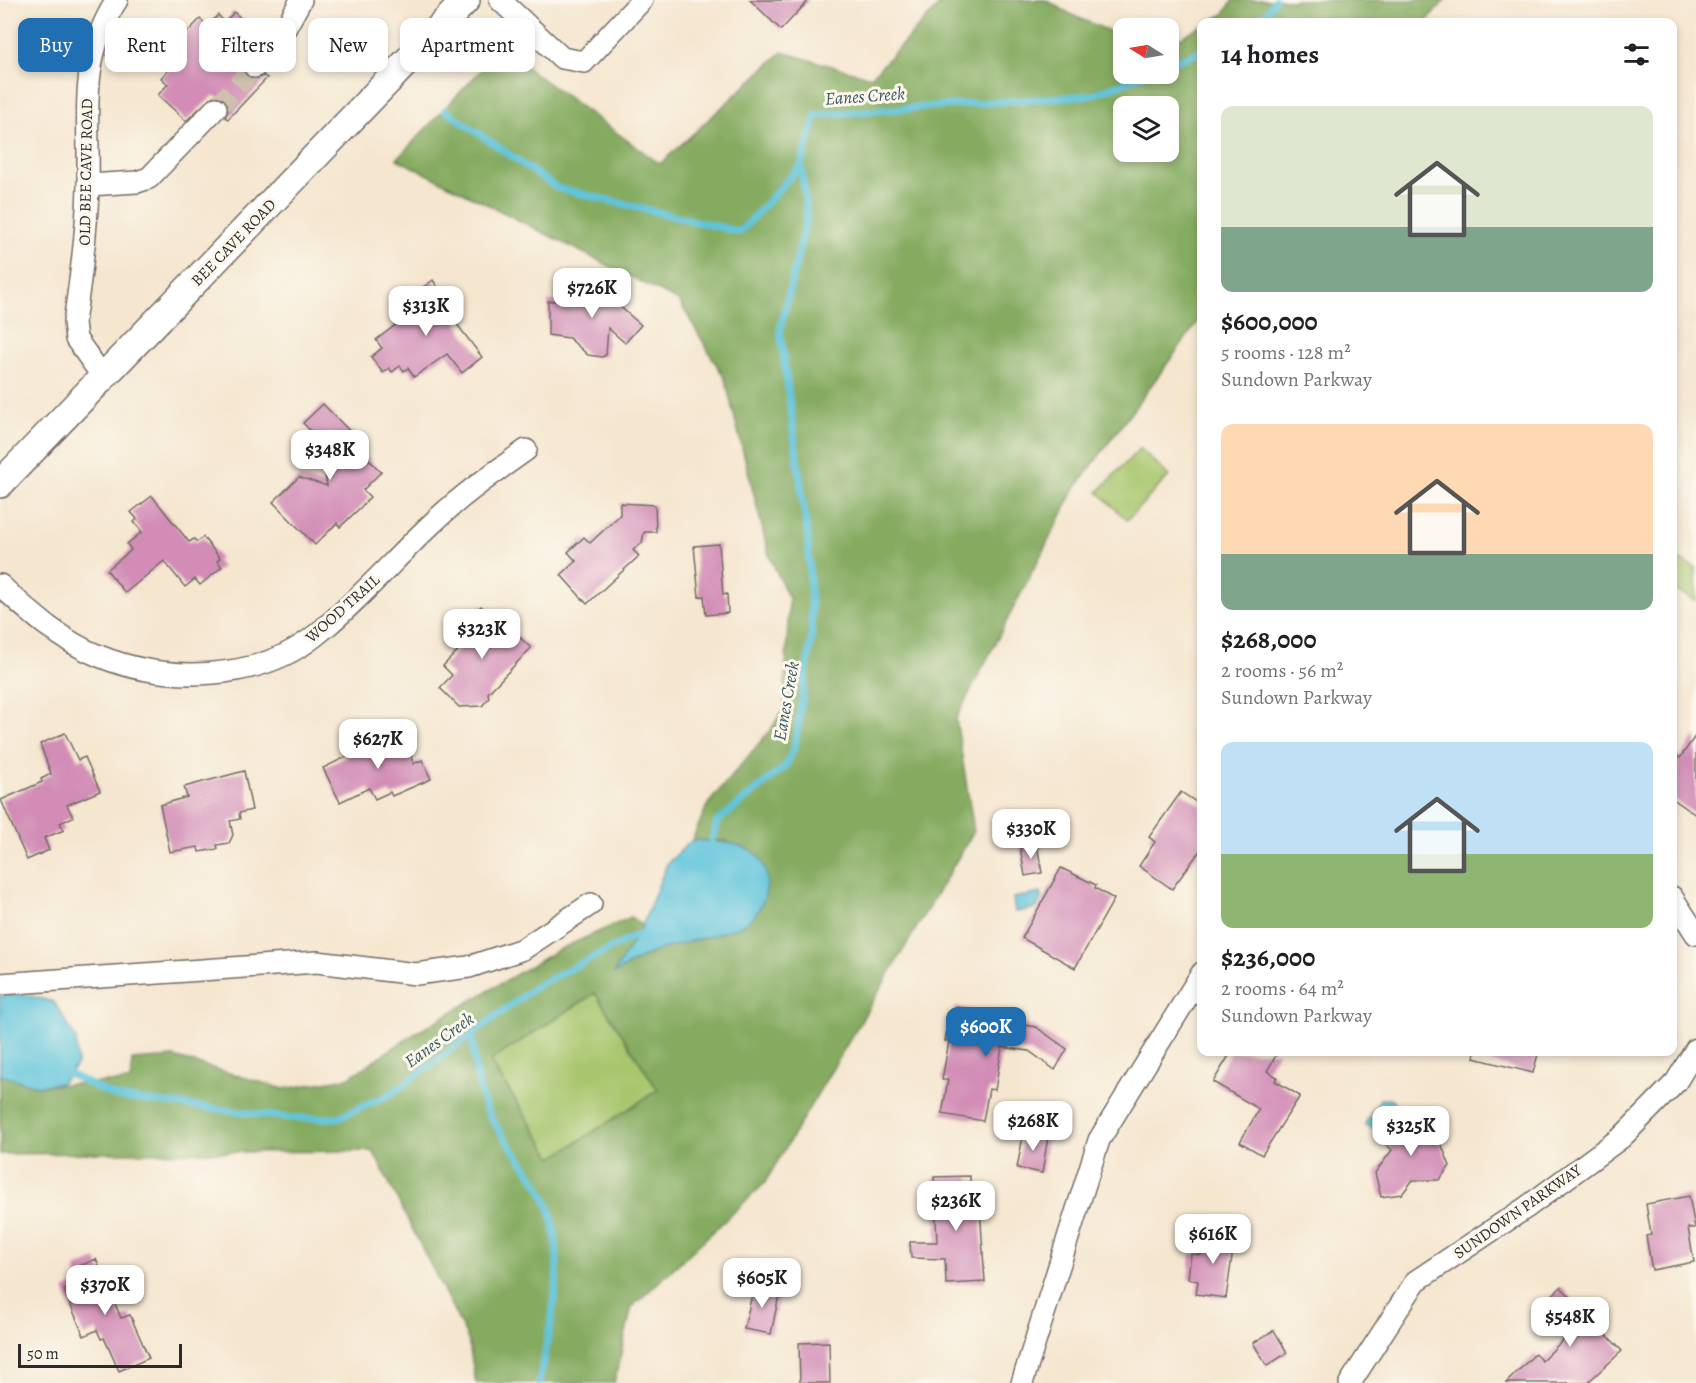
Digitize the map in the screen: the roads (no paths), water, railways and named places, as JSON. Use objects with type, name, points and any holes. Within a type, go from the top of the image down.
[{"type":"main road","name":"BEE CAVE ROAD","points":[[0,484],[466,0]]},
{"type":"street","name":"OLD BEE CAVE ROAD","points":[[103,377],[81,348],[75,331],[88,185],[87,79],[101,30],[117,0]]},
{"type":"street","points":[[291,18],[301,0]]},
{"type":"street","points":[[500,0],[562,58],[584,62],[642,0]]},
{"type":"street","points":[[88,185],[137,182],[149,178],[216,108]]},
{"type":"street","name":"WOOD TRAIL","points":[[0,585],[73,643],[98,656],[131,667],[207,673],[252,665],[289,652],[315,636],[470,490],[526,450]]},
{"type":"street","points":[[0,984],[317,962],[416,974],[469,967],[522,949],[591,904]]},
{"type":"street","points":[[1677,905],[1696,934]]},
{"type":"street","points":[[1022,1383],[1099,1140],[1197,981]]},
{"type":"street","name":"SUNDOWN PARKWAY","points":[[1350,1383],[1416,1281],[1527,1207],[1622,1137],[1676,1082],[1696,1048]]},
{"type":"water","points":[[692,840],[732,844],[758,856],[766,872],[767,881],[764,897],[757,913],[744,924],[653,952],[614,973],[642,926],[667,864]]},
{"type":"water","points":[[1041,893],[1036,908],[1015,912],[1013,898]]},
{"type":"water","points":[[23,994],[54,1002],[76,1039],[77,1064],[61,1083],[37,1086],[0,1075],[0,996]]},
{"type":"water","points":[[1380,1099],[1392,1099],[1398,1112],[1393,1119],[1387,1117],[1374,1130],[1365,1124]]},
{"type":"waterway","name":"Eanes Creek","points":[[1263,18],[1275,0]]},
{"type":"waterway","name":"Eanes Creek","points":[[1179,60],[1197,53]]},
{"type":"waterway","name":"Eanes Creek","points":[[709,850],[717,822],[786,766],[795,745],[812,634],[808,539],[780,330],[807,216],[801,165],[816,115],[1092,95],[1120,84]]},
{"type":"waterway","points":[[445,110],[557,188],[740,232],[801,165]]},
{"type":"waterway","name":"Eanes Creek","points":[[61,1070],[116,1097],[291,1118],[337,1118],[391,1094],[538,985],[643,932]]},
{"type":"waterway","points":[[472,1034],[477,1075],[485,1105],[496,1126],[538,1185],[550,1211],[555,1232],[557,1254],[555,1297],[539,1383]]},
{"type":"tunnel","points":[[216,108],[250,72]]}]
